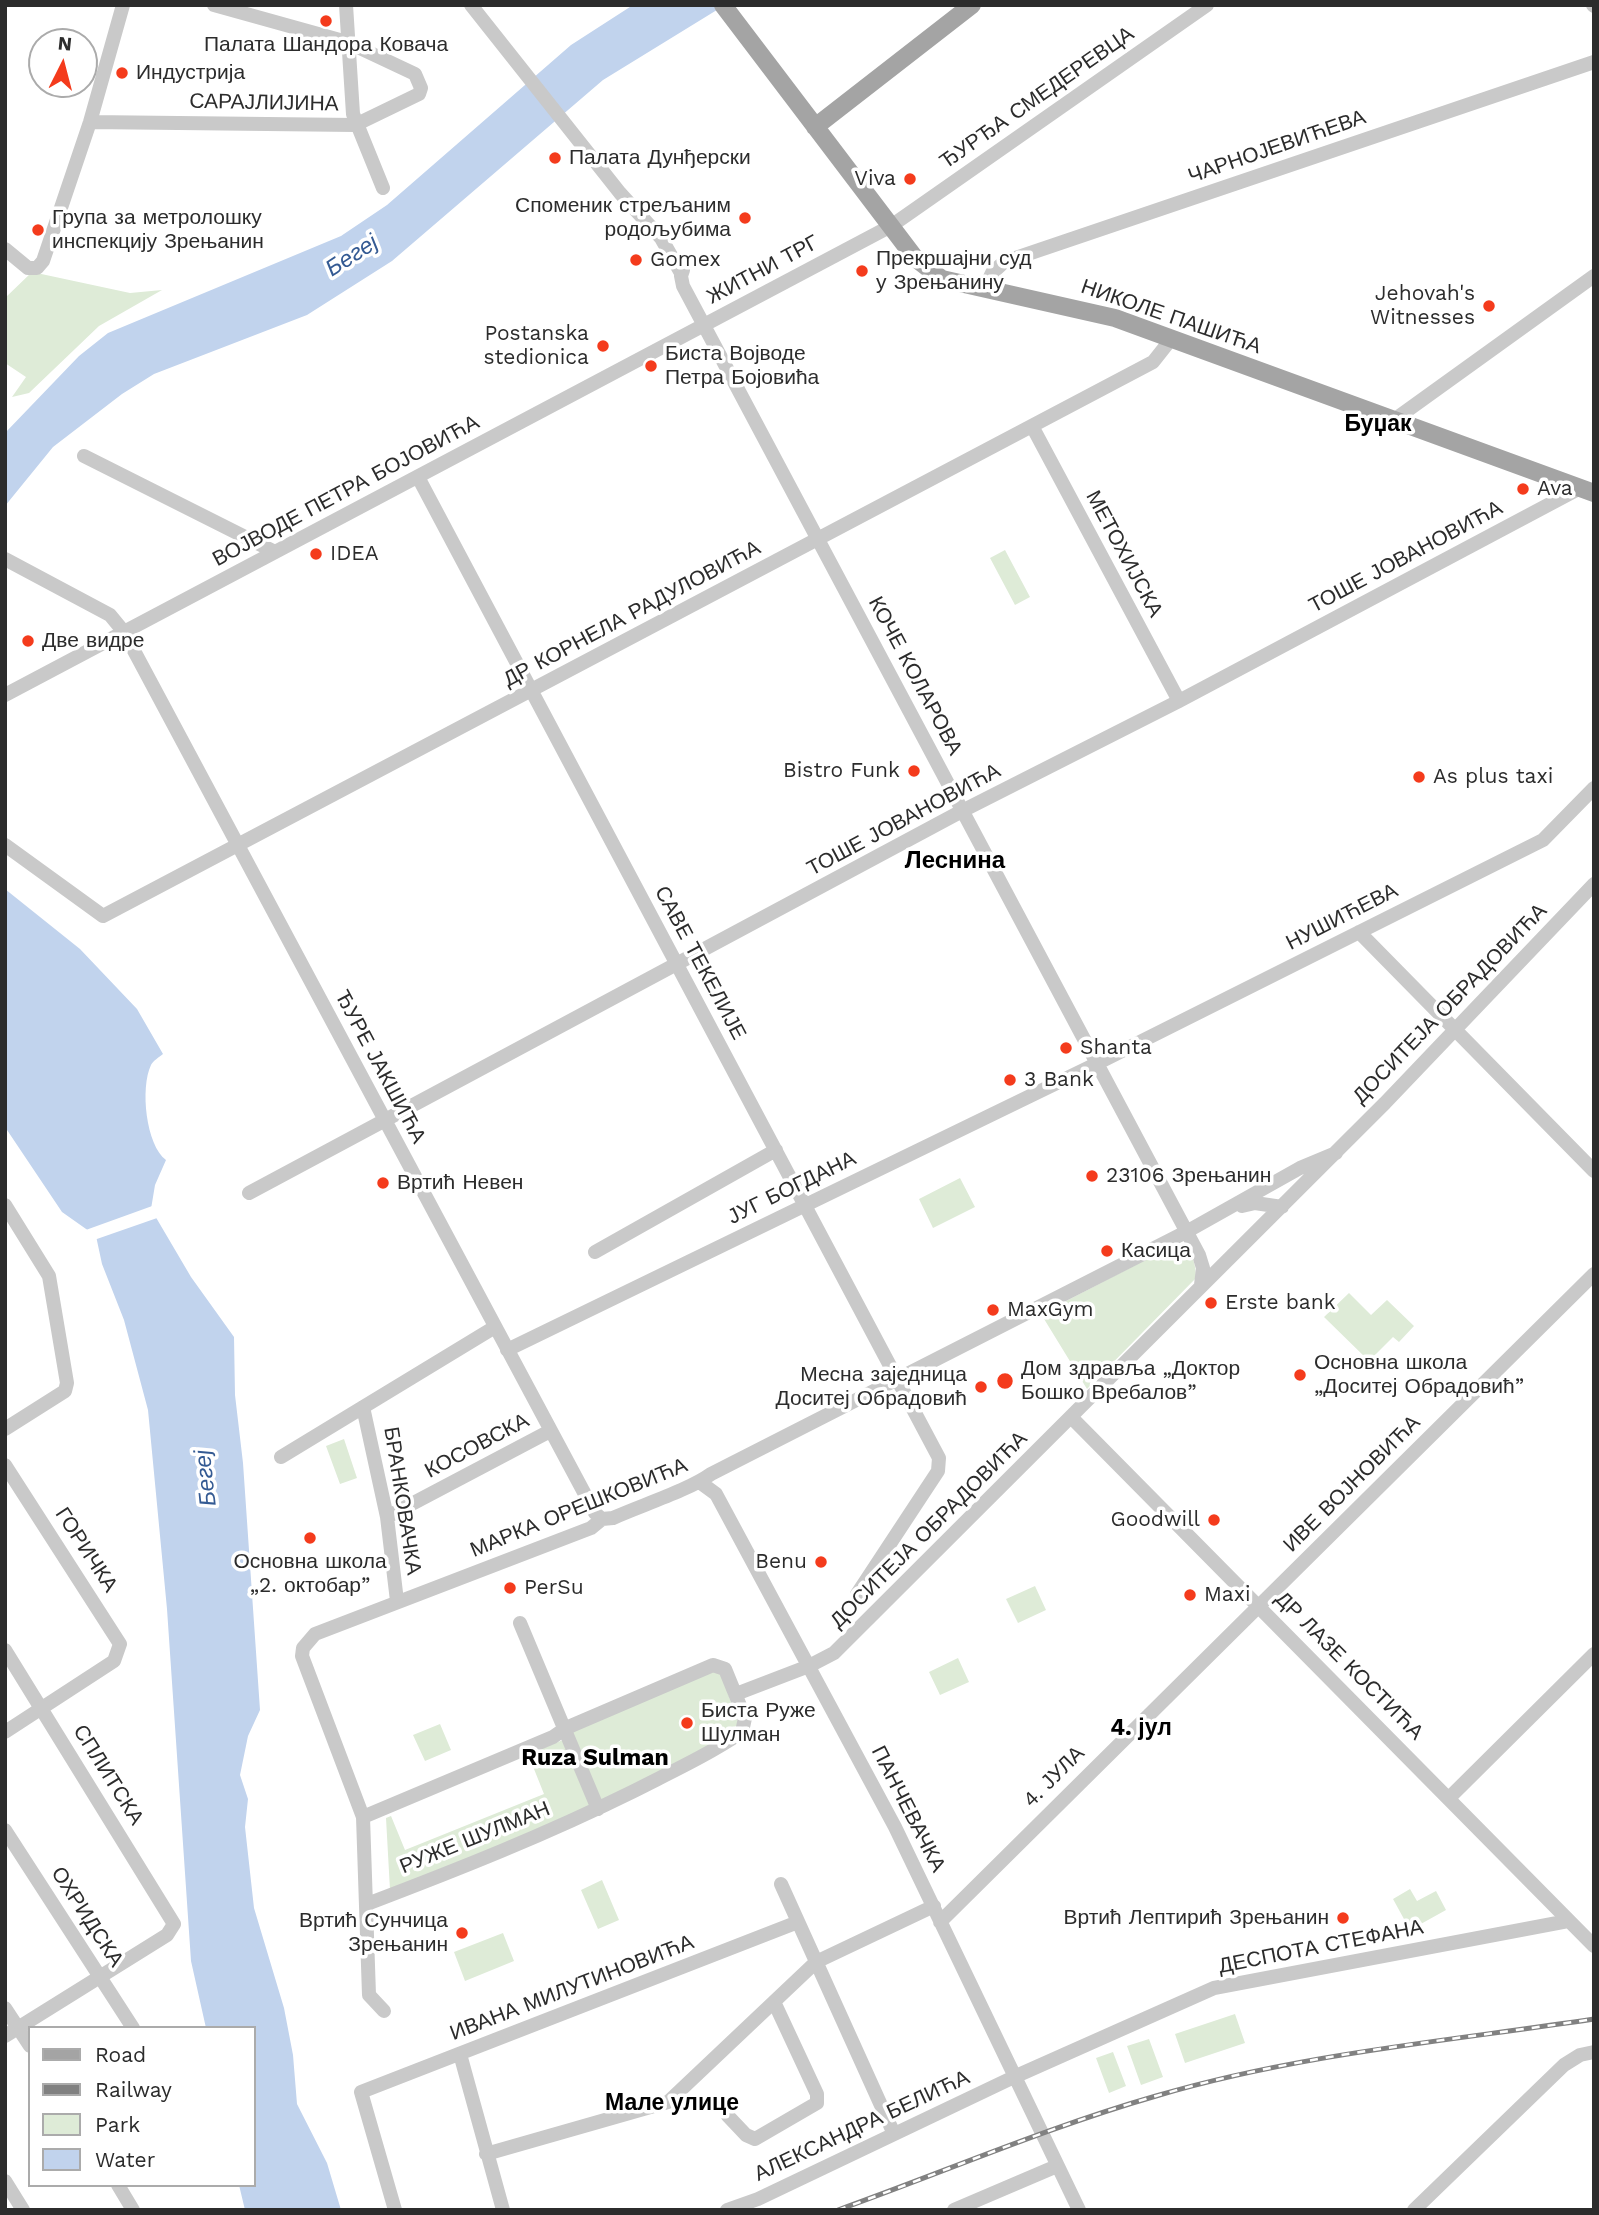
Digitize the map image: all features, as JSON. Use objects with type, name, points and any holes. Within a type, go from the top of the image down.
[{"type":"main road","name":"НИКОЛЕ ПАШИЋА","points":[[723,5],[915,258],[933,274],[942,279],[1075,306],[1172,338],[1587,491]]},
{"type":"main road","points":[[815,127],[972,5]]},
{"type":"street","points":[[5,249],[33,270],[43,261],[90,122],[123,5]]},
{"type":"street","points":[[214,5],[347,42]]},
{"type":"street","points":[[346,5],[355,125],[383,188]]},
{"type":"street","name":"ЖИТНИ ТРГ","points":[[471,5],[620,193],[662,239],[682,272],[684,286],[706,324],[891,226]]},
{"type":"street","name":"ЂУРЂА СМЕДЕРЕВЦА","points":[[891,226],[1207,5]]},
{"type":"street","name":"САРАЈЛИЈИНА","points":[[90,122],[355,125],[419,94],[421,83],[415,74],[347,42]]},
{"type":"street","name":"ЧАРНОЈЕВИЋЕВА","points":[[985,288],[992,273],[1004,261],[1594,62]]},
{"type":"street","points":[[1394,420],[1594,276]]},
{"type":"street","name":"ВОЈВОДЕ ПЕТРА БОЈОВИЋА","points":[[5,695],[706,324]]},
{"type":"street","name":"КОЧЕ КОЛАРОВА","points":[[706,324],[1202,1261],[1201,1285]]},
{"type":"street","name":"ДР КОРНЕЛА РАДУЛОВИЋА","points":[[5,845],[103,916],[1153,362],[1172,338]]},
{"type":"street","name":"МЕТОХИЈСКА","points":[[1032,426],[1179,701]]},
{"type":"street","points":[[85,456],[275,552]]},
{"type":"street","name":"САВЕ ТЕКЕЛИЈЕ","points":[[418,477],[939,1458],[938,1471],[857,1594]]},
{"type":"street","name":"ТОШЕ ЈОВАНОВИЋА","points":[[249,1193],[678,966],[962,811],[1587,491]]},
{"type":"street","name":"ЂУРЕ ЈАКШИЋА","points":[[7,560],[110,614],[124,632],[594,1514],[602,1518]]},
{"type":"street","name":"НУШИЋЕВА","points":[[1096,1064],[1543,840],[1594,788]]},
{"type":"street","name":"ДОСИТЕЈА ОБРАДОВИЋА","points":[[809,1667],[843,1645],[1072,1418],[1201,1285],[1336,1153],[1594,884]]},
{"type":"street","points":[[1359,932],[1594,1171]]},
{"type":"street","name":"ЈУГ БОГДАНА","points":[[507,1350],[1096,1064]]},
{"type":"street","name":"ЈУГ БОГДАНА","points":[[595,1252],[776,1150]]},
{"type":"street","name":"ДОСИТЕЈА ОБРАДОВИЋА","points":[[1230,1208],[1300,1168],[1336,1153]]},
{"type":"street","points":[[897,1380],[1230,1208],[1255,1203],[1282,1207]]},
{"type":"street","points":[[5,1205],[49,1276],[67,1374],[65,1391],[5,1429]]},
{"type":"street","name":"ИВЕ ВОЈНОВИЋА","points":[[1260,1605],[1594,1274]]},
{"type":"street","points":[[281,1457],[495,1327]]},
{"type":"street","name":"МАРКА ОРЕШКОВИЋА","points":[[307,1641],[316,1634],[397,1601],[591,1528],[602,1518],[613,1518],[685,1486],[701,1483],[712,1474],[897,1380]]},
{"type":"street","name":"БРАНКОВАЧКА","points":[[363,1407],[387,1517],[397,1601]]},
{"type":"street","name":"ДР ЛАЗЕ КОСТИЋА","points":[[1072,1418],[1260,1605],[1594,1946]]},
{"type":"street","name":"КОСОВСКА","points":[[387,1517],[550,1431]]},
{"type":"street","name":"ГОРИЧКА","points":[[5,1465],[118,1639],[120,1649],[114,1661],[42,1708]]},
{"type":"street","name":"ПАНЧЕВАЧКА","points":[[701,1483],[716,1494],[859,1757],[934,1906],[1079,2210]]},
{"type":"street","name":"4. ЈУЛА","points":[[940,1922],[1260,1605]]},
{"type":"street","points":[[520,1623],[598,1809]]},
{"type":"street","name":"РУЖЕ ШУЛМАН","points":[[307,1641],[302,1656],[363,1817],[369,1995],[384,2011]]},
{"type":"street","name":"СПЛИТСКА","points":[[5,1650],[174,1922],[174,1927],[167,1935],[100,1976]]},
{"type":"street","points":[[1449,1798],[1594,1654]]},
{"type":"street","name":"РУЖЕ ШУЛМАН","points":[[363,1817],[553,1737],[566,1728],[713,1665],[725,1669],[745,1718],[742,1732],[710,1753],[598,1809],[531,1841],[367,1905]]},
{"type":"street","points":[[736,1694],[809,1667]]},
{"type":"street","points":[[5,1732],[42,1708]]},
{"type":"street","name":"ОХРИДСКА","points":[[5,1830],[132,2026]]},
{"type":"street","points":[[781,1884],[894,2134]]},
{"type":"street","points":[[486,2154],[667,2102],[775,2004],[816,1962],[934,1906]]},
{"type":"street","name":"ДЕСПОТА СТЕФАНА","points":[[1014,2077],[1214,1989],[1568,1921]]},
{"type":"street","name":"ИВАНА МИЛУТИНОВИЋА","points":[[395,2210],[361,2092],[798,1922]]},
{"type":"street","points":[[11,2032],[100,1976]]},
{"type":"street","points":[[728,2116],[746,2135],[755,2139],[817,2104],[817,2094],[775,2004]]},
{"type":"street","points":[[5,2008],[11,2032],[28,2045]]},
{"type":"street","points":[[1414,2210],[1564,2065],[1580,2055],[1594,2052]]},
{"type":"street","points":[[460,2054],[503,2210]]},
{"type":"street","name":"АЛЕКСАНДРА БЕЛИЋА","points":[[727,2210],[758,2199],[1014,2077]]},
{"type":"street","points":[[954,2210],[1057,2166]]},
{"type":"street","points":[[5,2181],[23,2210]]},
{"type":"street","points":[[119,2187],[133,2210]]},
{"type":"green space","points":[[32,272],[130,293],[162,290],[99,326],[29,393],[12,397],[26,377],[5,363],[5,298]]},
{"type":"green space","points":[[1005,550],[1030,597],[1015,605],[990,558]]},
{"type":"green space","points":[[960,1178],[975,1207],[933,1228],[919,1199]]},
{"type":"green space","points":[[1178,1243],[1187,1249],[1192,1258],[1196,1278],[1087,1389],[1041,1314]]},
{"type":"green space","points":[[1349,1293],[1371,1315],[1387,1300],[1414,1326],[1399,1342],[1393,1337],[1369,1361],[1324,1317]]},
{"type":"green space","points":[[344,1439],[357,1478],[340,1484],[326,1446]]},
{"type":"green space","points":[[1035,1586],[1046,1610],[1018,1623],[1006,1599]]},
{"type":"green space","points":[[958,1658],[969,1682],[940,1695],[929,1672]]},
{"type":"green space","points":[[719,1669],[739,1724],[706,1749],[600,1803],[572,1732]]},
{"type":"green space","points":[[440,1724],[451,1750],[425,1761],[413,1735]]},
{"type":"green space","points":[[568,1738],[596,1808],[390,1890],[386,1818],[391,1816],[405,1850],[544,1794],[528,1754]]},
{"type":"green space","points":[[602,1880],[619,1920],[598,1929],[581,1890]]},
{"type":"green space","points":[[1410,1889],[1417,1901],[1436,1891],[1446,1910],[1410,1930],[1393,1899]]},
{"type":"green space","points":[[503,1933],[514,1961],[465,1981],[454,1952]]},
{"type":"green space","points":[[1235,2014],[1245,2043],[1185,2063],[1175,2034]]},
{"type":"green space","points":[[1149,2039],[1163,2077],[1141,2085],[1127,2046]]},
{"type":"green space","points":[[1113,2052],[1126,2086],[1109,2093],[1096,2058]]},
{"type":"water","name":"Бегеј","points":[[633,5],[725,5],[603,80],[392,261],[307,315],[154,374],[122,394],[53,447],[5,506],[5,433],[79,356],[108,333],[341,236],[387,205],[571,45]]},
{"type":"water","name":"Бегеј","points":[[5,889],[80,949],[137,1009],[163,1054],[151,1065],[146,1087],[150,1129],[159,1153],[166,1160],[155,1185],[151,1209],[191,1277],[234,1337],[235,1395],[243,1463],[260,1710],[248,1736],[240,1775],[248,1799],[245,1827],[254,1908],[284,2008],[293,2055],[297,2104],[327,2163],[341,2210],[245,2210],[239,2187],[256,2187],[256,2026],[206,2026],[191,1961],[167,1609],[148,1410],[124,1320],[102,1264],[96,1236],[62,1212],[5,1127]]},
{"type":"pier","points":[[155,1205],[160,1217],[94,1240],[83,1231]]},
{"type":"railway","points":[[838,2210],[1116,2108],[1210,2082],[1318,2059],[1594,2019]]},
{"type":"place","name":"Палата Шандора Ковача","points":[[326,21]]},
{"type":"place","name":"Индустрија","points":[[122,73]]},
{"type":"place","name":"Палата Дунђерски","points":[[555,158]]},
{"type":"place","name":"Viva","points":[[910,179]]},
{"type":"place","name":"Споменик стрељаним родољубима","points":[[745,218]]},
{"type":"place","name":"Група за метролошку инспекцију Зрењанин","points":[[38,230]]},
{"type":"place","name":"Gomex","points":[[636,260]]},
{"type":"place","name":"Прекршајни суд у Зрењанину","points":[[862,271]]},
{"type":"place","name":"Jehovah's Witnesses","points":[[1489,306]]},
{"type":"place","name":"Postanska stedionica","points":[[603,346]]},
{"type":"place","name":"Биста Војводе Петра Бојовића","points":[[651,366]]},
{"type":"place","name":"Ava","points":[[1523,489]]},
{"type":"place","name":"IDEA","points":[[316,554]]},
{"type":"place","name":"Две видре","points":[[28,641]]},
{"type":"place","name":"Bistro Funk","points":[[914,771]]},
{"type":"place","name":"As plus taxi","points":[[1419,777]]},
{"type":"place","name":"Shanta","points":[[1066,1048]]},
{"type":"place","name":"3 Bank","points":[[1010,1080]]},
{"type":"place","name":"23106 Зрењанин","points":[[1092,1176]]},
{"type":"place","name":"Вртић Невен","points":[[383,1183]]},
{"type":"place","name":"Касица","points":[[1107,1251]]},
{"type":"place","name":"Erste bank","points":[[1211,1303]]},
{"type":"place","name":"MaxGym","points":[[993,1310]]},
{"type":"place","name":"Основна школа „Доситеј Обрадовић”","points":[[1300,1375]]},
{"type":"place","name":"Дом здравља „Доктор Бошко Вребалов”","points":[[1005,1381]]},
{"type":"place","name":"Месна заједница Доситеј Обрадовић","points":[[981,1387]]},
{"type":"place","name":"Goodwill","points":[[1214,1520]]},
{"type":"place","name":"Основна школа „2. октобар”","points":[[310,1538]]},
{"type":"place","name":"Benu","points":[[821,1562]]},
{"type":"place","name":"PerSu","points":[[510,1588]]},
{"type":"place","name":"Maxi","points":[[1190,1595]]},
{"type":"place","name":"Биста Руже Шулман","points":[[687,1723]]},
{"type":"place","name":"Вртић Лептирић Зрењанин","points":[[1343,1918]]},
{"type":"place","name":"Вртић Сунчица Зрењанин","points":[[462,1933]]},
{"type":"district","name":"Буџак","points":[[1378,424]]},
{"type":"district","name":"Леснина","points":[[955,861]]},
{"type":"district","name":"4. јул","points":[[1141,1728]]},
{"type":"district","name":"Ruza Sulman","points":[[595,1758]]},
{"type":"district","name":"Мале улице","points":[[672,2103]]}]
